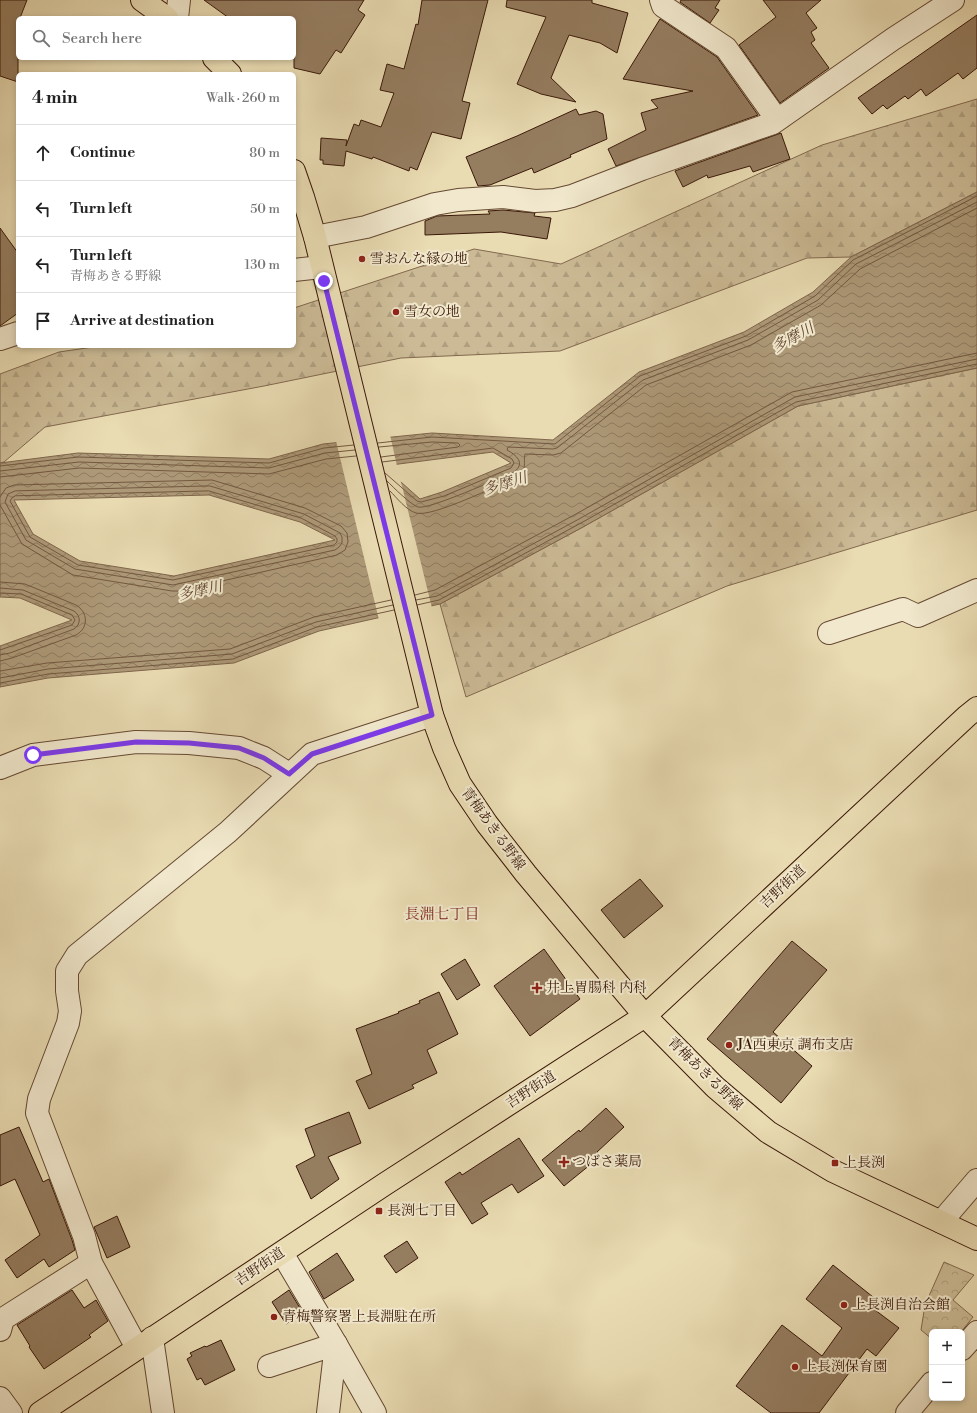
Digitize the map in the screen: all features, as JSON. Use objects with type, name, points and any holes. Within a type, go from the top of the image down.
[{"type":"main road","points":[[142,0],[164,16]]},
{"type":"main road","points":[[216,60],[228,72]]},
{"type":"main road","name":"青梅あきる野線","points":[[296,177],[314,237],[432,715],[444,748],[460,784],[487,824],[526,874],[646,1016],[715,1087],[768,1132],[833,1171],[977,1238]]},
{"type":"main road","name":"吉野街道","points":[[40,1413],[385,1184],[646,1016],[966,716],[977,708]]},
{"type":"street","points":[[177,16],[179,0]]},
{"type":"street","points":[[661,0],[663,6],[726,48],[773,114],[781,117]]},
{"type":"street","points":[[314,237],[366,227],[443,202],[503,197],[535,201],[555,200],[572,196],[642,169],[773,123],[919,22],[954,0]]},
{"type":"street","points":[[296,270],[324,277]]},
{"type":"street","points":[[0,339],[16,334]]},
{"type":"street","points":[[830,633],[903,609],[918,616],[977,590]]},
{"type":"street","points":[[163,1413],[145,1343],[91,1263],[84,1236],[37,1113],[39,1099],[69,1017],[70,1010],[67,991],[67,971],[77,955],[228,832],[312,754],[432,715]]},
{"type":"street","points":[[0,768],[33,755],[136,742],[189,743],[239,748],[264,758],[289,774]]},
{"type":"street","points":[[941,1222],[977,1180]]},
{"type":"street","points":[[282,1253],[375,1413]]},
{"type":"street","points":[[0,1330],[3,1319],[91,1263]]},
{"type":"street","points":[[965,1346],[977,1332]]},
{"type":"street","points":[[269,1366],[336,1344]]},
{"type":"street","points":[[328,1413],[336,1344]]},
{"type":"street","points":[[907,1413],[929,1387]]},
{"type":"street","points":[[0,1398],[11,1413]]},
{"type":"green space","points":[[977,99],[977,192],[851,257],[807,258],[560,351],[401,358],[264,386],[45,427],[4,462],[0,463],[0,374],[59,352],[86,348],[296,348],[296,307],[474,249],[561,264],[822,145]]},
{"type":"green space","points":[[977,368],[977,510],[727,586],[466,697],[440,604],[583,527],[798,406]]},
{"type":"green space","points":[[944,1262],[974,1275],[953,1300],[973,1317],[963,1329],[929,1329],[929,1337],[921,1330],[925,1305]]},
{"type":"water","name":"多摩川","points":[[977,192],[977,368],[798,406],[583,527],[440,604],[319,631],[234,663],[48,678],[0,687],[0,646],[72,620],[20,598],[0,597],[0,463],[78,453],[269,459],[323,444],[432,433],[553,440],[639,372],[744,332],[813,292],[851,257]],"holes":[[[493,452],[511,463],[442,492],[420,499],[383,466]],[[209,495],[300,522],[335,540],[174,576],[80,561],[33,534],[14,500]]]},
{"type":"pier","points":[[390,435],[397,466],[388,467],[400,478],[432,608],[379,620],[336,441]]},
{"type":"building","points":[[0,0],[27,0],[21,16],[16,16],[16,60],[18,60],[18,72],[16,72],[16,81],[0,76]]},
{"type":"building","points":[[204,0],[364,0],[358,10],[365,15],[341,53],[336,50],[320,74],[294,68],[294,60],[296,60],[296,16],[226,16]]},
{"type":"building","points":[[422,0],[488,0],[462,101],[470,103],[461,139],[432,132],[417,170],[410,167],[409,171],[373,157],[372,159],[346,151],[344,166],[323,164],[323,160],[320,160],[321,138],[347,140],[346,146],[354,124],[359,126],[361,120],[381,127],[394,93],[380,90],[387,64],[404,69],[416,24],[418,25]]},
{"type":"building","points":[[507,0],[592,0],[592,3],[628,13],[617,53],[600,43],[569,35],[551,78],[576,102],[541,94],[517,84],[546,17],[506,7]]},
{"type":"building","points":[[681,0],[720,0],[715,8],[719,10],[710,23],[680,2]]},
{"type":"building","points":[[763,0],[821,0],[806,13],[817,28],[811,32],[815,40],[811,43],[829,68],[780,103],[739,45],[776,17]]},
{"type":"building","points":[[977,15],[977,68],[963,79],[958,73],[926,96],[921,89],[908,99],[905,96],[887,109],[883,105],[872,114],[858,98]]},
{"type":"building","points":[[660,19],[717,57],[758,115],[616,166],[608,149],[646,130],[641,113],[658,108],[651,100],[693,91],[623,79]]},
{"type":"building","points":[[576,109],[579,115],[596,111],[603,114],[607,139],[534,173],[532,168],[490,185],[478,186],[466,157]]},
{"type":"building","points":[[781,133],[790,159],[753,172],[750,166],[708,178],[707,175],[683,187],[675,171]]},
{"type":"building","points":[[503,210],[535,213],[534,216],[551,218],[547,239],[501,232],[425,235],[425,221],[437,216],[490,214],[488,211]]},
{"type":"building","points":[[0,228],[16,250],[16,314],[0,326]]},
{"type":"building","points":[[640,879],[663,906],[624,938],[601,910]]},
{"type":"building","points":[[792,941],[827,970],[773,1032],[812,1066],[781,1103],[707,1039]]},
{"type":"building","points":[[544,949],[580,999],[530,1036],[494,986]]},
{"type":"building","points":[[465,959],[480,985],[457,1000],[441,974]]},
{"type":"building","points":[[439,992],[458,1034],[427,1050],[437,1073],[412,1085],[414,1088],[369,1109],[356,1081],[372,1074],[356,1029],[399,1013],[398,1012],[420,1003],[419,1001]]},
{"type":"building","points":[[606,1108],[624,1127],[597,1152],[601,1156],[564,1186],[542,1160],[579,1130],[580,1132]]},
{"type":"building","points":[[349,1112],[361,1143],[328,1157],[339,1179],[311,1199],[296,1166],[315,1156],[305,1129]]},
{"type":"building","points":[[19,1127],[43,1182],[49,1179],[75,1250],[49,1267],[44,1259],[17,1278],[5,1260],[40,1235],[15,1179],[0,1186],[0,1135]]},
{"type":"building","points":[[519,1138],[544,1176],[518,1193],[512,1184],[481,1203],[488,1214],[472,1224],[445,1182],[460,1172],[462,1175]]},
{"type":"building","points":[[117,1216],[130,1247],[107,1258],[94,1227]]},
{"type":"building","points":[[407,1241],[418,1258],[396,1273],[384,1256]]},
{"type":"building","points":[[337,1253],[354,1280],[324,1299],[309,1272]]},
{"type":"building","points":[[833,1265],[873,1297],[867,1304],[899,1328],[876,1356],[867,1349],[819,1413],[771,1413],[736,1386],[782,1325],[822,1356],[842,1328],[806,1299]]},
{"type":"building","points":[[72,1290],[84,1308],[96,1300],[108,1321],[89,1335],[91,1337],[44,1369],[29,1347],[30,1346],[17,1325]]},
{"type":"building","points":[[289,1290],[303,1313],[286,1324],[272,1302]]},
{"type":"building","points":[[221,1340],[235,1370],[205,1385],[201,1378],[197,1380],[187,1359],[192,1356],[190,1353]]},
{"type":"place","name":"雪おんな縁の地","points":[[362,259]]},
{"type":"place","name":"雪女の地","points":[[396,312]]},
{"type":"place","name":"井上胃腸科 内科","points":[[537,988]]},
{"type":"place","name":"JA西東京 調布支店","points":[[729,1045]]},
{"type":"place","name":"つばさ薬局","points":[[564,1162]]},
{"type":"place","name":"上長渕","points":[[835,1163]]},
{"type":"place","name":"長渕七丁目","points":[[379,1211]]},
{"type":"place","name":"上長渕自治会館","points":[[844,1305]]},
{"type":"place","name":"青梅警察署上長淵駐在所","points":[[274,1317]]},
{"type":"place","name":"上長渕保育園","points":[[795,1367]]},
{"type":"district","name":"長淵七丁目","points":[[442,914]]},
{"type":"route","points":[[33,755],[136,742],[189,743],[239,748],[264,758],[289,774],[312,754],[432,715],[324,281]]}]
